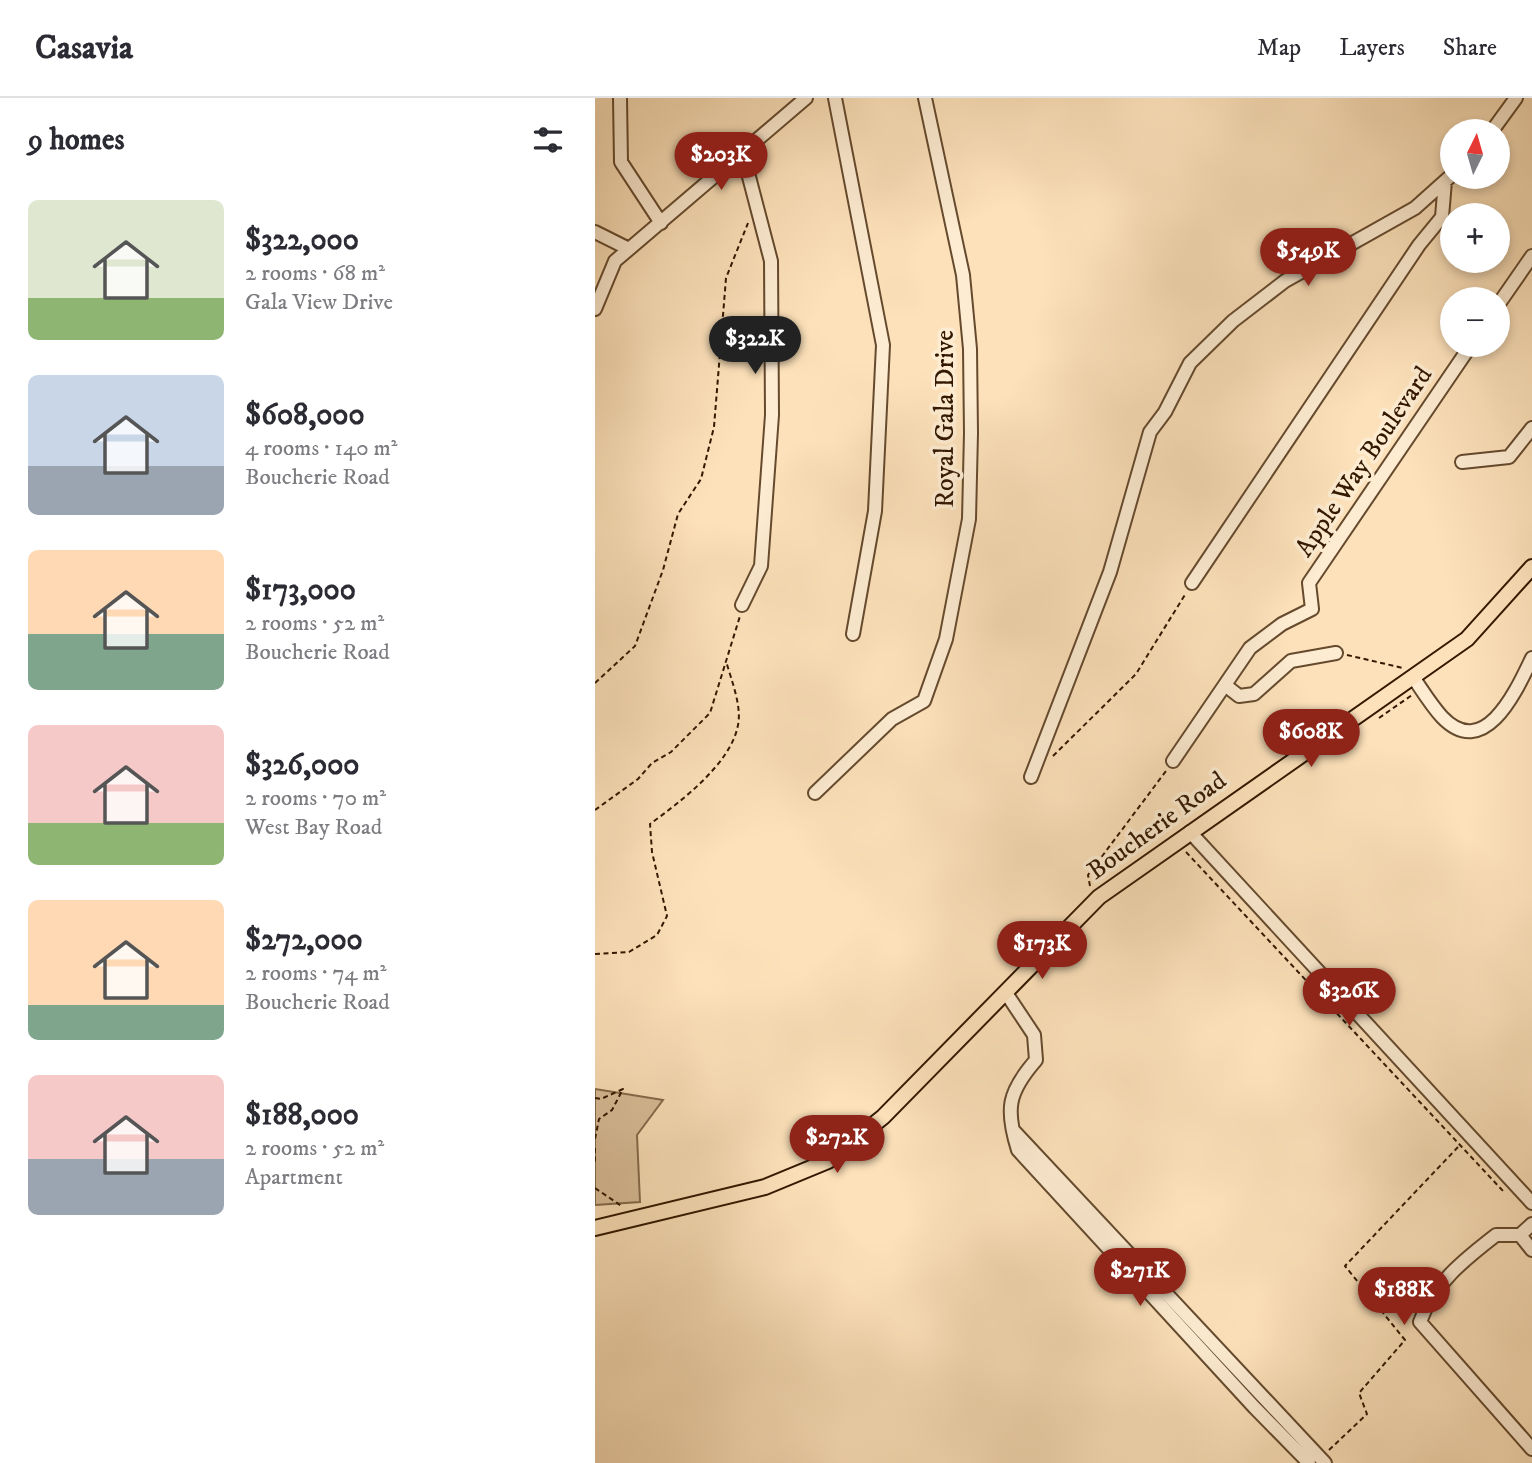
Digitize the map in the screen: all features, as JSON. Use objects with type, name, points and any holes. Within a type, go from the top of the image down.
[{"type":"main road","name":"Boucherie Road","points":[[595,1228],[765,1187],[828,1161],[883,1117],[1099,897],[1467,639],[1532,567]]},
{"type":"street","points":[[620,98],[621,162],[661,223]]},
{"type":"street","points":[[595,309],[615,261],[806,98]]},
{"type":"street","points":[[835,98],[883,345],[875,511],[853,634]]},
{"type":"street","name":"Royal Gala Drive","points":[[815,793],[892,719],[924,701],[946,639],[969,519],[969,337],[963,275],[925,98]]},
{"type":"street","points":[[1501,119],[1516,98]]},
{"type":"street","points":[[742,150],[771,261],[772,415],[761,566],[742,605]]},
{"type":"street","points":[[1031,777],[1110,572],[1150,432],[1165,412],[1190,363],[1233,321],[1285,281],[1415,208],[1440,185]]},
{"type":"street","points":[[1192,583],[1419,245],[1442,218],[1447,189]]},
{"type":"street","points":[[595,232],[629,249]]},
{"type":"street","points":[[1510,288],[1532,256]]},
{"type":"street","name":"Apple Way Boulevard","points":[[1225,685],[1250,648],[1282,624],[1312,609],[1309,583],[1463,357]]},
{"type":"street","points":[[1462,462],[1509,457],[1532,428]]},
{"type":"street","points":[[1173,761],[1225,685],[1239,696],[1254,694],[1290,661],[1336,653]]},
{"type":"street","points":[[1413,677],[1443,718],[1453,725],[1471,731],[1486,728],[1502,712],[1532,658]]},
{"type":"street","points":[[1190,832],[1532,1203]]},
{"type":"street","points":[[1006,993],[1034,1035],[1036,1060],[1019,1079],[1009,1102],[1010,1128],[1017,1150],[1255,1408],[1318,1461]]},
{"type":"street","points":[[1520,1236],[1532,1224]]},
{"type":"street","points":[[1532,1250],[1520,1236],[1496,1234],[1459,1264],[1426,1304],[1420,1322],[1532,1449]]},
{"type":"path","points":[[595,683],[635,646],[663,570],[678,514],[701,479],[714,428],[726,278],[756,203]]},
{"type":"path","points":[[1050,759],[1136,674],[1192,583]]},
{"type":"path","points":[[595,810],[638,779],[652,763],[671,751],[710,713],[739,625],[742,605]]},
{"type":"path","points":[[1336,653],[1401,666],[1413,677]]},
{"type":"path","points":[[595,954],[629,952],[657,935],[667,916],[652,852],[650,824],[691,794],[728,748],[739,724],[726,661]]},
{"type":"path","points":[[1099,897],[1090,886],[1088,876],[1173,761]]},
{"type":"path","points":[[1176,841],[1459,1146],[1510,1195]]},
{"type":"path","points":[[595,1098],[601,1099],[623,1089],[612,1110],[599,1119],[595,1139]]},
{"type":"path","points":[[1318,1461],[1367,1414],[1359,1393],[1405,1339],[1345,1266],[1470,1135]]},
{"type":"path","points":[[595,1148],[595,1163]]},
{"type":"path","points":[[595,1188],[638,1218]]},
{"type":"shaded area","points":[[595,1089],[663,1100],[637,1135],[640,1202],[595,1205]]}]
